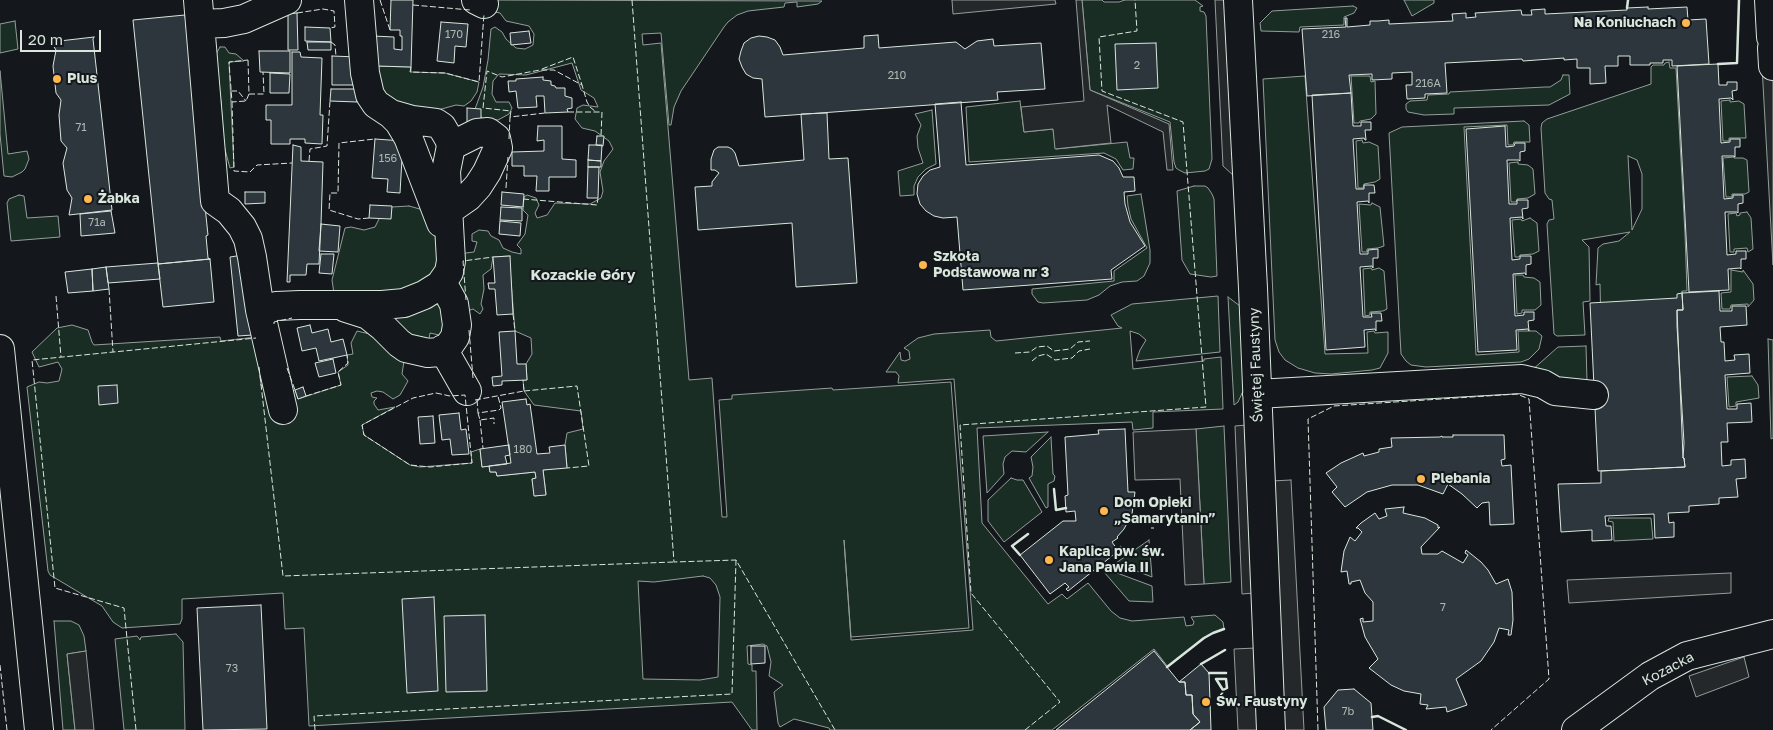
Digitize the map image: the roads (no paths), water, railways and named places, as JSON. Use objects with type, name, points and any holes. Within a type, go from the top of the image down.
[{"type":"street","points":[[283,410],[260,310],[248,239],[230,211],[215,201],[199,12],[224,23],[244,19],[287,0]]},
{"type":"street","points":[[359,0],[365,73],[370,95],[376,104],[399,122],[408,137],[450,247]]},
{"type":"street","name":"Świętej Faustyny","points":[[1238,0],[1271,730]]},
{"type":"street","points":[[1769,0],[1772,50]]},
{"type":"street","points":[[260,310],[276,306],[333,304],[382,306],[404,303],[424,295],[442,282],[449,272],[451,261],[446,171],[451,146],[446,132],[436,123],[391,114]]},
{"type":"street","points":[[448,210],[468,197],[478,186],[498,148],[496,138],[488,132],[477,133],[451,146]]},
{"type":"street","points":[[333,304],[368,316],[406,348],[438,352],[448,347],[455,337],[457,325],[454,304],[442,282]]},
{"type":"street","points":[[0,349],[39,730]]},
{"type":"street","points":[[443,349],[467,391]]},
{"type":"street","points":[[1257,394],[1522,379],[1543,384],[1555,391],[1594,395]]},
{"type":"street","name":"Kozacka","points":[[1576,730],[1650,676],[1687,656],[1773,634]]},
{"type":"place","name":"Na Koniuchach","points":[[1686,23]]},
{"type":"place","name":"Plus","points":[[57,79]]},
{"type":"place","name":"Żabka","points":[[88,199]]},
{"type":"place","name":"Szkoła Podstawowa nr 3","points":[[923,265]]},
{"type":"place","name":"Plebania","points":[[1421,479]]},
{"type":"place","name":"Dom Opieki „Samarytanin”","points":[[1104,511]]},
{"type":"place","name":"Kaplica pw. św. Jana Pawia II","points":[[1049,560]]},
{"type":"place","name":"Św. Faustyny","points":[[1206,702]]},
{"type":"district","name":"Kozackie Góry","points":[[583,275]]}]
